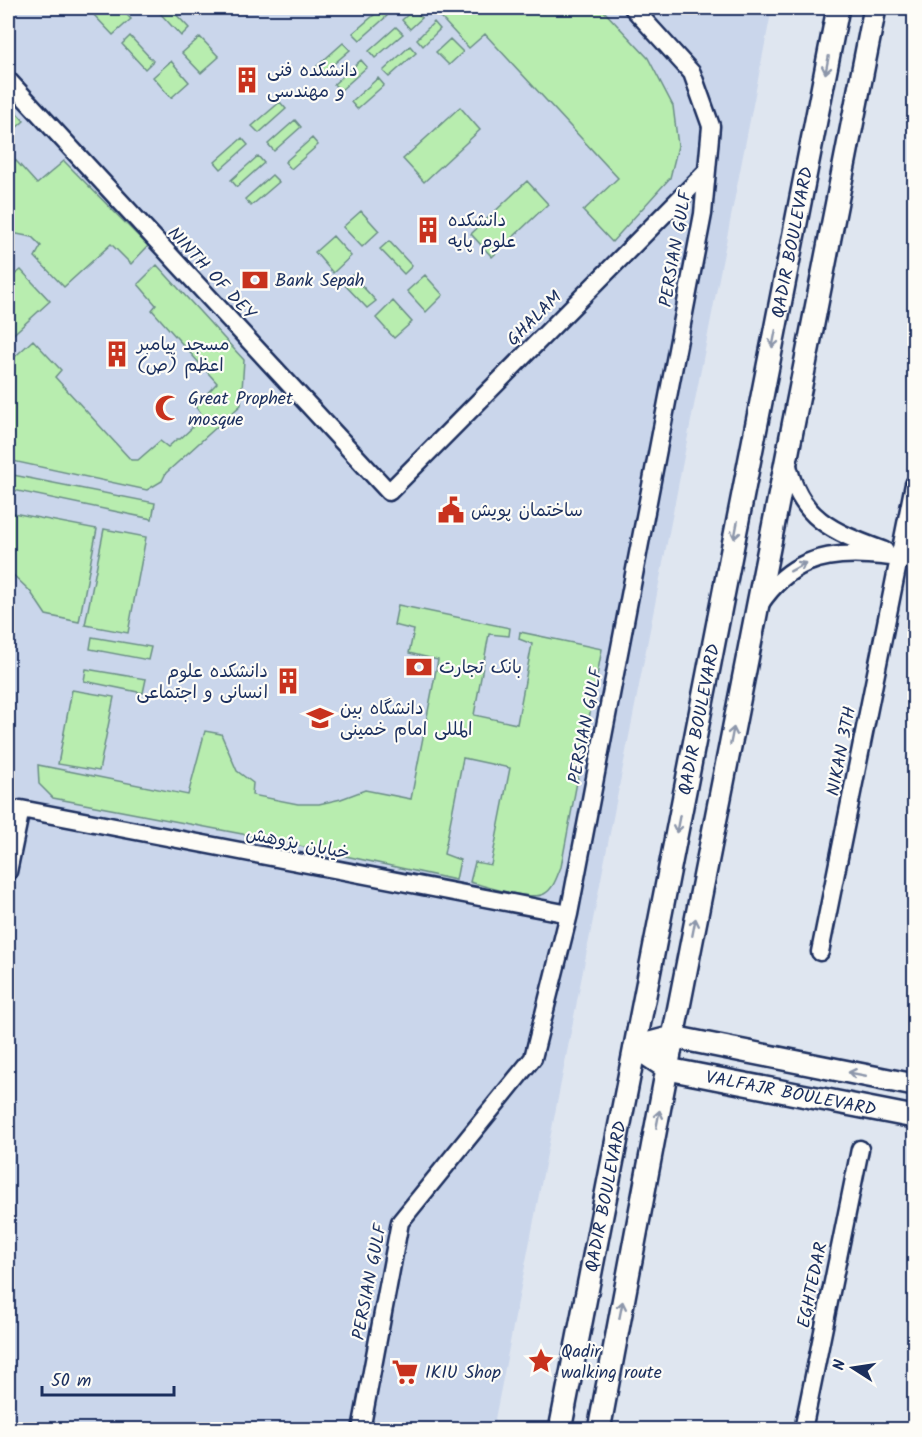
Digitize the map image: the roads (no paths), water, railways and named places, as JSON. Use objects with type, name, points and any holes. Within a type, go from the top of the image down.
[{"type":"main road","name":"QADIR BOULEVARD","points":[[560,1430],[838,8]]},
{"type":"main road","name":"QADIR BOULEVARD","points":[[598,1430],[875,8]]},
{"type":"main road","points":[[635,1047],[673,1037]]},
{"type":"main road","name":"VALFAJR BOULEVARD","points":[[673,1037],[915,1085]]},
{"type":"main road","points":[[635,1047],[668,1069]]},
{"type":"main road","name":"VALFAJR BOULEVARD","points":[[668,1069],[915,1117]]},
{"type":"street","name":"PERSIAN GULF","points":[[361,1430],[400,1222],[533,1058],[569,914],[703,214],[711,126],[692,73],[633,8]]},
{"type":"street","name":"NINTH OF DEY","points":[[8,80],[389,492]]},
{"type":"street","name":"GHALAM","points":[[389,492],[707,171]]},
{"type":"street","points":[[787,459],[795,489],[813,515],[830,528],[907,559]]},
{"type":"street","name":"NIKAN 3TH","points":[[820,952],[907,559],[915,484]]},
{"type":"street","points":[[757,608],[770,589],[786,574],[805,562],[826,556],[849,554],[907,559]]},
{"type":"street","name":"خیابان پژوهش","points":[[8,872],[21,809],[569,914]]},
{"type":"street","name":"EGHTEDAR","points":[[803,1430],[860,1149]]},
{"type":"place","name":"دانشکده فنی و مهندسی","points":[[247,80]]},
{"type":"place","name":"دانشکده علوم پایه","points":[[428,230]]},
{"type":"place","name":"Bank Sepah","points":[[255,280]]},
{"type":"place","name":"مسجد پیامبر اعظم (ص)","points":[[117,354]]},
{"type":"place","name":"Great Prophet mosque","points":[[168,408]]},
{"type":"place","name":"ساختمان پویش","points":[[451,510]]},
{"type":"place","name":"بانک تجارت","points":[[419,667]]},
{"type":"place","name":"دانشکده علوم انسانی و اجتماعی","points":[[288,681]]},
{"type":"place","name":"دانشگاه بین المللی امام خمینی","points":[[320,718]]},
{"type":"place","name":"Qadir walking route","points":[[541,1361]]},
{"type":"place","name":"IKIU Shop","points":[[405,1372]]}]
